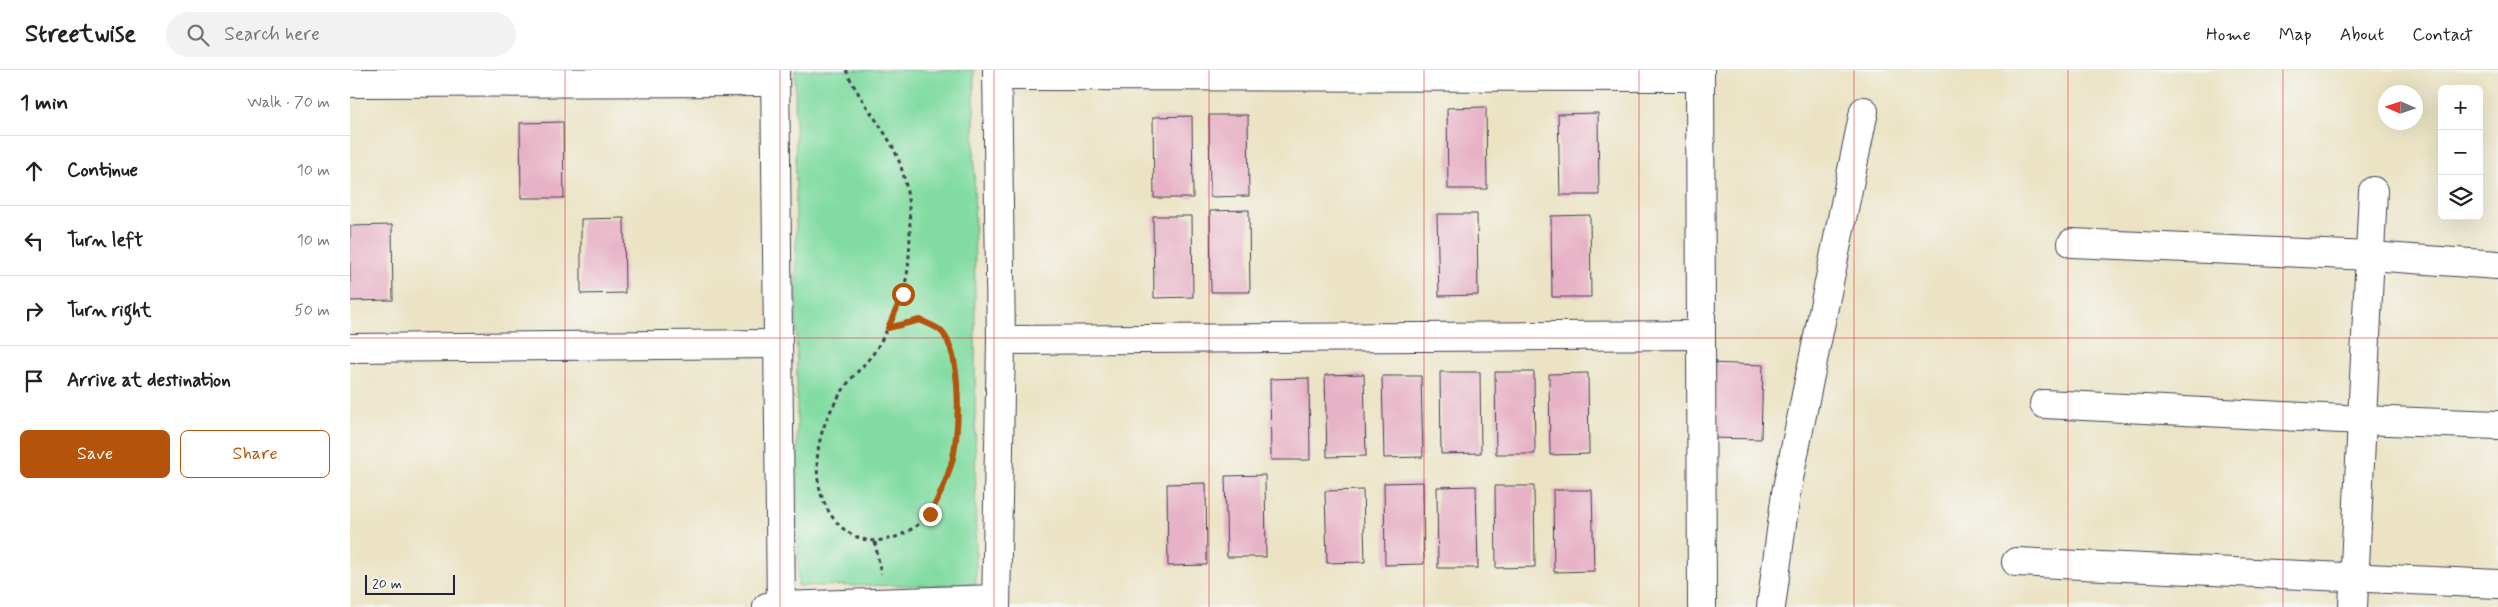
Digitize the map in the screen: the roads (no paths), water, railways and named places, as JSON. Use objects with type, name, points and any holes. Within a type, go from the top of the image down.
[{"type":"street","points":[[350,83],[775,76],[778,344],[774,607],[996,603],[1001,340],[998,73],[1700,73],[1702,607]]},
{"type":"street","points":[[1771,607],[1786,493],[1864,111]]},
{"type":"street","points":[[2354,607],[2373,191]]},
{"type":"street","points":[[2072,243],[2370,256],[2498,265]]},
{"type":"street","points":[[1001,340],[1701,335]]},
{"type":"street","points":[[350,348],[778,344]]},
{"type":"street","points":[[2044,404],[2498,425]]},
{"type":"street","points":[[2016,562],[2498,584]]}]
